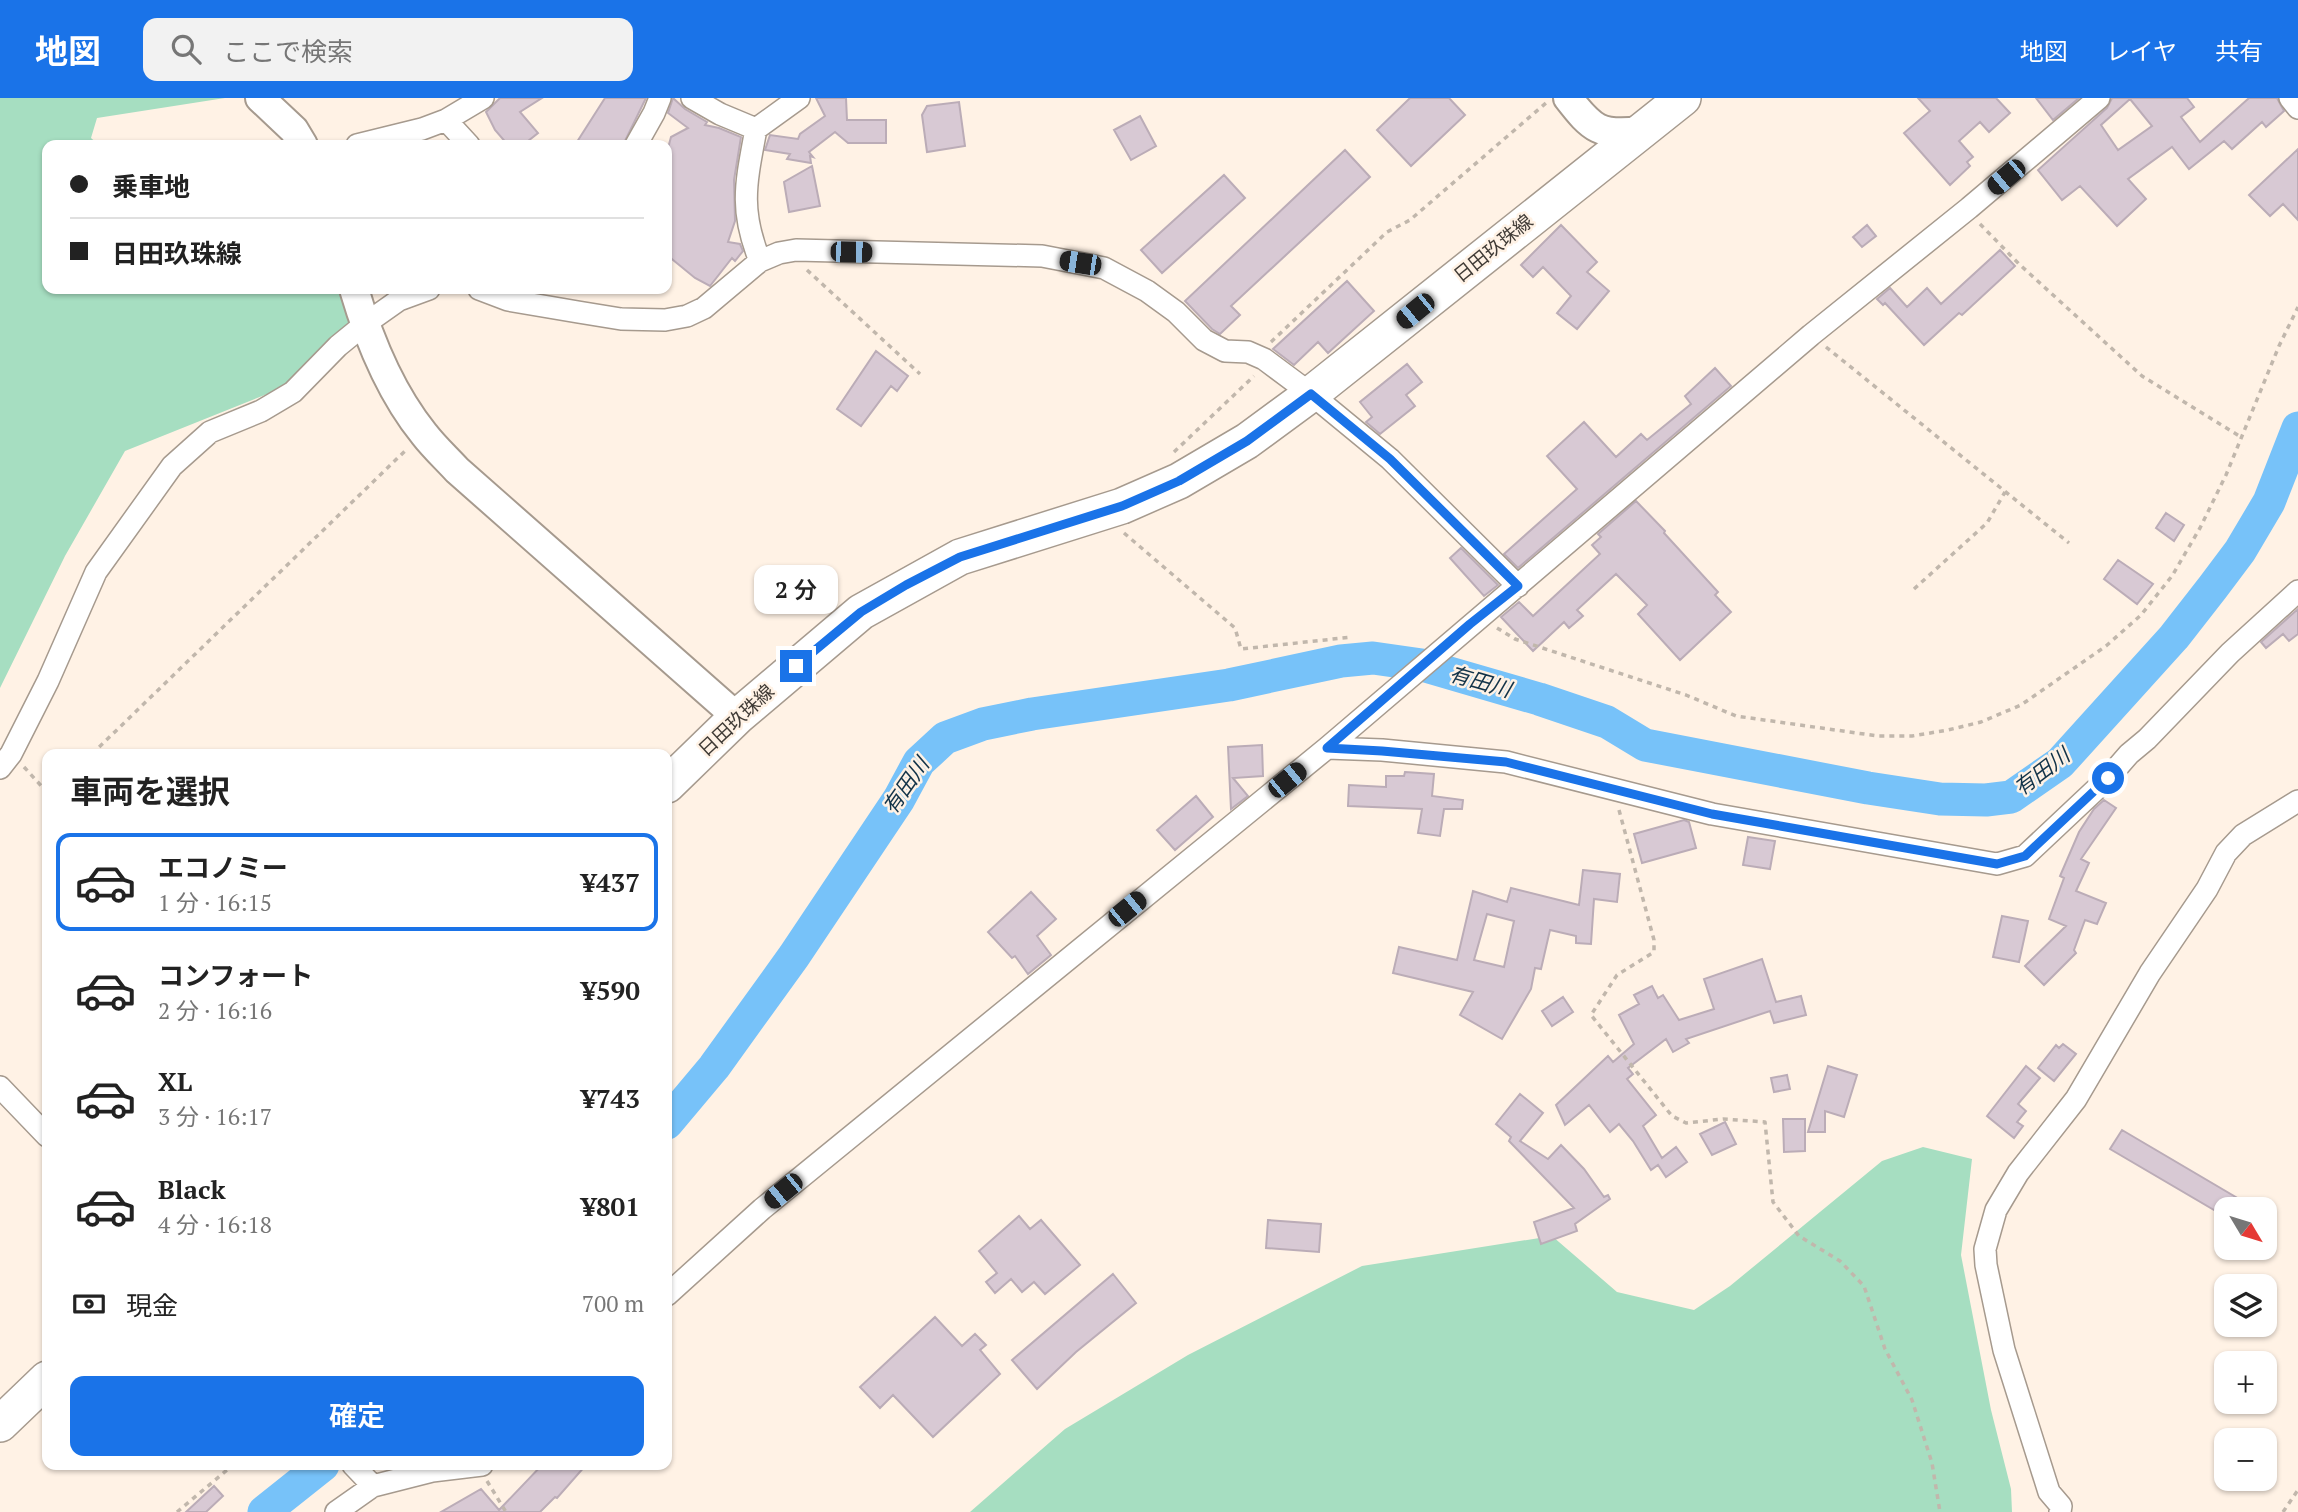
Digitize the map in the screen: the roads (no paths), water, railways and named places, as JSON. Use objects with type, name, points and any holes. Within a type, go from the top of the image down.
[{"type":"main road","name":"日田玖珠線","points":[[672,780],[737,717],[861,612],[906,585],[960,557],[1122,506],[1179,481],[1247,441],[1311,394],[1683,98]]},
{"type":"main road","points":[[0,1424],[42,1384]]},
{"type":"street","points":[[260,98],[300,140]]},
{"type":"street","points":[[377,140],[446,120],[483,98]]},
{"type":"street","points":[[639,140],[660,98]]},
{"type":"street","points":[[692,98],[720,114],[756,129]]},
{"type":"street","points":[[760,261],[748,233],[745,205],[756,129],[799,98]]},
{"type":"street","points":[[672,1291],[762,1209],[1333,743],[1811,335],[2099,98]]},
{"type":"street","points":[[2290,98],[2298,108]]},
{"type":"street","points":[[1566,106],[1601,132],[1621,134],[1640,131]]},
{"type":"street","points":[[1566,106],[1590,143],[1579,179]]},
{"type":"street","points":[[446,120],[464,140]]},
{"type":"street","points":[[492,294],[508,300],[536,297],[621,319],[665,320],[687,316],[704,308],[760,261],[788,252],[1042,256],[1104,268],[1147,291],[1176,312],[1204,340],[1224,351],[1248,352],[1259,356],[1311,394],[1390,459],[1518,586]]},
{"type":"street","points":[[356,294],[365,324],[401,401],[424,434],[457,470],[737,717]]},
{"type":"street","points":[[6,761],[48,681],[96,572],[172,466],[209,432],[261,411],[293,392],[338,346],[365,324],[399,300],[415,294]]},
{"type":"street","points":[[1333,743],[1382,751],[1506,762],[1712,814],[1997,864],[2025,856],[2035,847],[2108,778],[2230,653],[2298,591]]},
{"type":"street","points":[[2060,1512],[2061,1506],[2049,1492],[2004,1350],[1985,1249],[1996,1210],[2018,1173],[2076,1099],[2150,973],[2207,889],[2226,853],[2244,835],[2298,801]]},
{"type":"street","points":[[0,1087],[42,1131]]},
{"type":"street","points":[[359,1470],[373,1486]]},
{"type":"street","points":[[336,1512],[373,1486],[442,1470]]},
{"type":"waterway","name":"有田川","points":[[672,1117],[714,1067],[794,956],[899,799],[919,762],[945,738],[983,724],[1032,714],[1229,685],[1341,661],[1373,658],[1422,665],[1539,699],[1607,722],[1645,745],[1868,788],[1940,799],[1986,800],[2011,797],[2060,763],[2174,637],[2213,587],[2240,551],[2269,502],[2298,428]]},
{"type":"waterway","name":"有田川","points":[[264,1512],[317,1470]]}]
